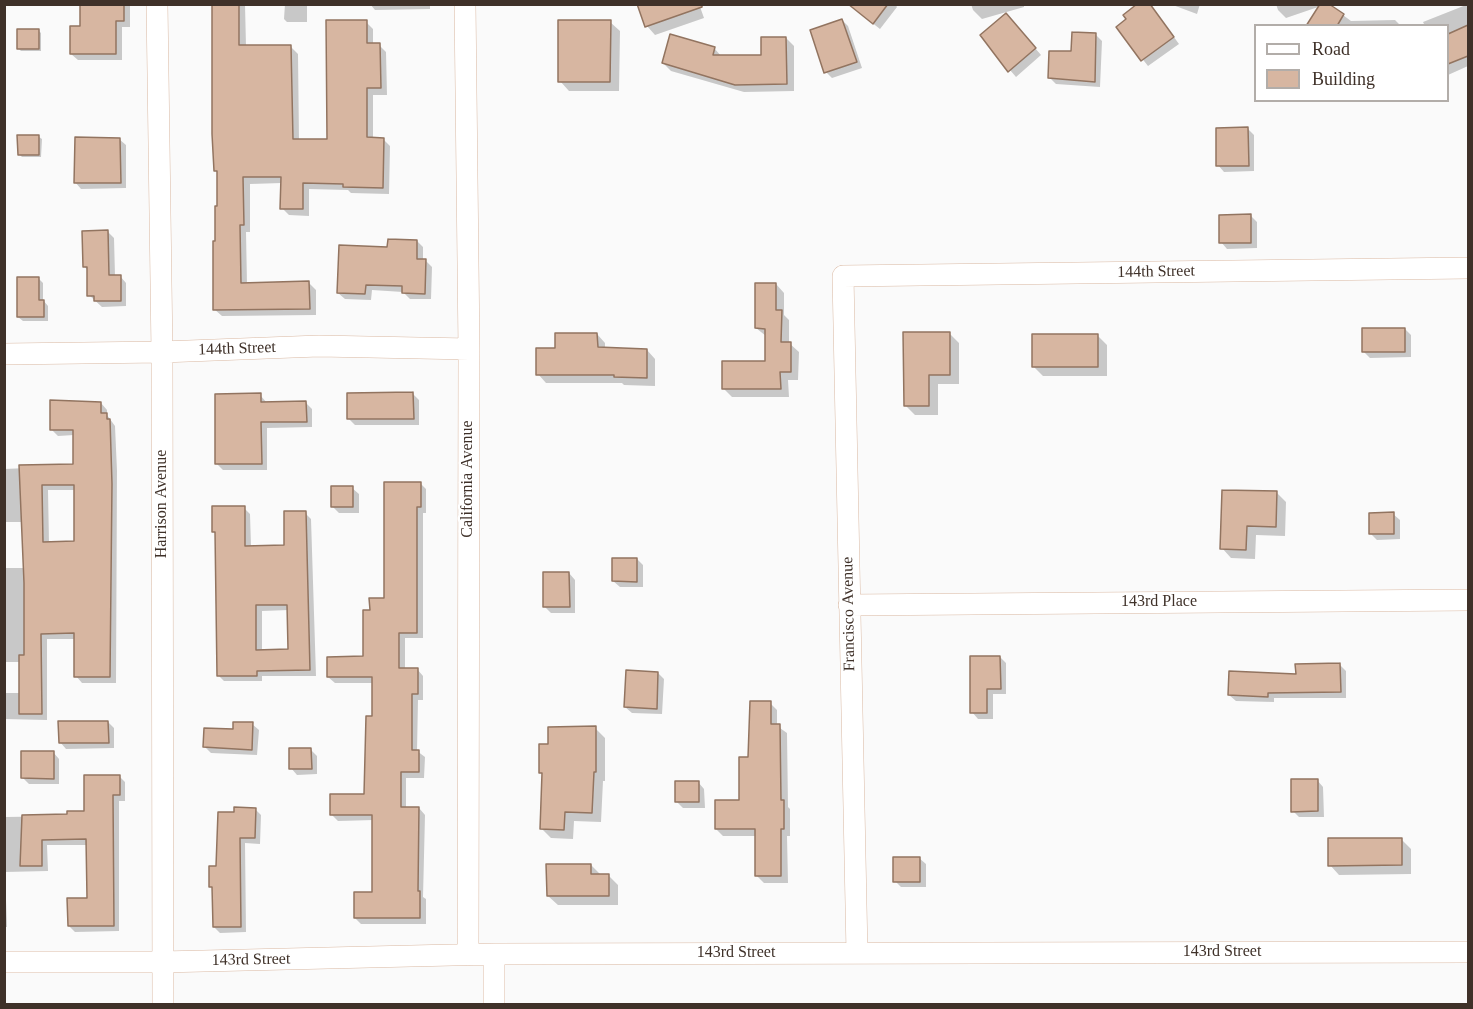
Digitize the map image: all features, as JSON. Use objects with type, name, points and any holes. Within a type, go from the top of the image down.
[{"type":"street","name":"Harrison Avenue","points":[[157,4],[162,352],[163,1005]]},
{"type":"street","name":"California Avenue","points":[[465,4],[469,349],[468,954]]},
{"type":"street","name":"144th Street","points":[[843,276],[1468,268]]},
{"type":"street","name":"Francisco Avenue","points":[[843,276],[857,952]]},
{"type":"street","name":"144th Street","points":[[4,354],[162,352],[320,346],[469,349]]},
{"type":"street","name":"143rd Place","points":[[849,605],[1468,600]]},
{"type":"street","name":"143rd Street","points":[[4,962],[162,962],[468,954],[1468,952]]},
{"type":"street","points":[[494,954],[494,1005]]},
{"type":"building","points":[[80,4],[124,4],[124,21],[116,21],[116,54],[70,54],[70,26],[80,26]]},
{"type":"building","points":[[212,4],[239,4],[239,45],[291,45],[293,139],[327,139],[326,20],[367,20],[367,43],[380,43],[381,88],[367,88],[367,137],[384,138],[383,188],[303,183],[303,209],[280,209],[281,177],[243,177],[244,225],[240,225],[241,283],[309,281],[310,309],[213,310],[213,241],[215,241],[215,206],[217,206],[217,171],[214,171],[212,134]]},
{"type":"building","points":[[637,4],[702,4],[702,7],[645,27]]},
{"type":"building","points":[[848,4],[888,4],[873,24]]},
{"type":"building","points":[[1137,4],[1150,4],[1174,37],[1141,61],[1116,27],[1126,19],[1123,15]]},
{"type":"building","points":[[1320,4],[1329,4],[1344,14],[1338,24],[1307,24]]},
{"type":"building","points":[[1006,13],[1036,48],[1008,72],[980,35]]},
{"type":"building","points":[[842,19],[857,62],[824,73],[810,30]]},
{"type":"building","points":[[558,20],[611,20],[610,82],[558,82]]},
{"type":"building","points":[[1468,25],[1468,56],[1449,64],[1449,34]]},
{"type":"building","points":[[17,29],[39,29],[39,49],[17,49]]},
{"type":"building","points":[[1072,32],[1096,33],[1095,82],[1048,78],[1049,51],[1071,51]]},
{"type":"building","points":[[670,34],[715,47],[713,55],[761,55],[761,37],[786,37],[787,84],[735,85],[662,63]]},
{"type":"building","points":[[1248,127],[1249,166],[1216,166],[1216,128]]},
{"type":"building","points":[[17,135],[39,135],[39,155],[18,155]]},
{"type":"building","points":[[75,137],[120,138],[121,183],[74,183]]},
{"type":"building","points":[[1251,214],[1251,243],[1219,243],[1219,215]]},
{"type":"building","points":[[108,230],[109,275],[121,275],[121,301],[94,301],[94,296],[87,296],[87,267],[83,267],[82,231]]},
{"type":"building","points":[[388,239],[417,240],[417,259],[426,259],[425,294],[402,293],[402,286],[366,285],[365,294],[337,293],[339,245],[387,247]]},
{"type":"building","points":[[17,277],[39,277],[39,300],[44,300],[44,317],[17,317]]},
{"type":"building","points":[[755,283],[776,283],[776,310],[782,310],[781,342],[791,342],[791,372],[780,372],[781,389],[722,389],[722,361],[765,361],[765,329],[755,328]]},
{"type":"building","points":[[1362,328],[1405,328],[1405,352],[1362,352]]},
{"type":"building","points":[[903,332],[950,332],[950,375],[929,375],[929,406],[904,406]]},
{"type":"building","points":[[555,333],[597,333],[598,347],[647,349],[647,378],[614,377],[614,375],[536,375],[536,348],[555,348]]},
{"type":"building","points":[[1032,334],[1098,334],[1098,367],[1032,367]]},
{"type":"building","points":[[413,392],[414,419],[347,419],[347,393]]},
{"type":"building","points":[[261,393],[261,402],[306,401],[307,422],[261,422],[262,464],[215,464],[215,394]]},
{"type":"building","points":[[50,400],[101,402],[101,413],[107,413],[107,419],[110,419],[112,484],[110,677],[74,677],[74,633],[41,634],[42,714],[19,714],[19,655],[24,655],[24,583],[19,465],[73,464],[73,430],[50,430]],"holes":[[[42,485],[74,485],[74,541],[43,542]]]},
{"type":"building","points":[[384,482],[421,482],[421,507],[417,507],[417,633],[399,633],[399,668],[418,668],[418,694],[412,694],[412,750],[419,750],[419,772],[401,772],[401,807],[419,807],[420,918],[354,918],[354,892],[372,892],[372,815],[330,815],[330,794],[364,794],[366,716],[372,716],[372,677],[327,677],[327,657],[363,656],[363,610],[370,610],[369,598],[384,598]]},
{"type":"building","points":[[331,486],[353,486],[353,507],[331,507]]},
{"type":"building","points":[[1222,490],[1277,491],[1276,527],[1247,526],[1246,550],[1220,549]]},
{"type":"building","points":[[212,506],[245,506],[245,546],[284,545],[284,511],[306,511],[310,670],[257,671],[257,676],[217,676],[215,532],[212,532]],"holes":[[[256,605],[287,605],[288,649],[256,650]]]},
{"type":"building","points":[[1394,512],[1394,534],[1369,534],[1369,513]]},
{"type":"building","points":[[612,558],[637,558],[637,582],[612,581]]},
{"type":"building","points":[[543,572],[569,572],[570,607],[543,607]]},
{"type":"building","points":[[970,656],[1000,656],[1001,689],[987,689],[987,713],[970,713]]},
{"type":"building","points":[[1340,663],[1341,692],[1268,693],[1268,697],[1228,695],[1229,671],[1296,674],[1295,664]]},
{"type":"building","points":[[626,670],[658,672],[657,709],[624,707]]},
{"type":"building","points":[[750,701],[771,701],[771,724],[780,724],[781,800],[784,800],[784,829],[781,829],[781,876],[755,876],[755,829],[715,829],[715,800],[739,800],[739,757],[748,757]]},
{"type":"building","points":[[58,721],[108,721],[109,743],[59,743]]},
{"type":"building","points":[[233,722],[253,722],[252,750],[203,747],[204,728],[233,729]]},
{"type":"building","points":[[596,726],[596,772],[594,772],[592,813],[565,812],[564,830],[540,829],[542,773],[539,773],[539,744],[548,744],[548,727]]},
{"type":"building","points":[[289,748],[311,748],[312,769],[289,769]]},
{"type":"building","points":[[21,751],[54,751],[54,779],[21,778]]},
{"type":"building","points":[[84,775],[120,775],[120,795],[113,795],[114,926],[68,926],[67,898],[87,898],[86,839],[42,840],[42,866],[20,866],[22,815],[67,814],[67,811],[84,811]]},
{"type":"building","points":[[1291,779],[1318,779],[1318,811],[1291,812]]},
{"type":"building","points":[[675,781],[699,781],[699,802],[675,802]]},
{"type":"building","points":[[234,807],[256,808],[255,838],[240,838],[241,927],[213,927],[209,866],[216,866],[218,812],[234,812]]},
{"type":"building","points":[[1328,838],[1402,838],[1402,865],[1328,866]]},
{"type":"building","points":[[893,857],[920,857],[920,882],[893,882]]},
{"type":"building","points":[[546,864],[591,864],[591,874],[609,874],[609,896],[547,896]]}]
